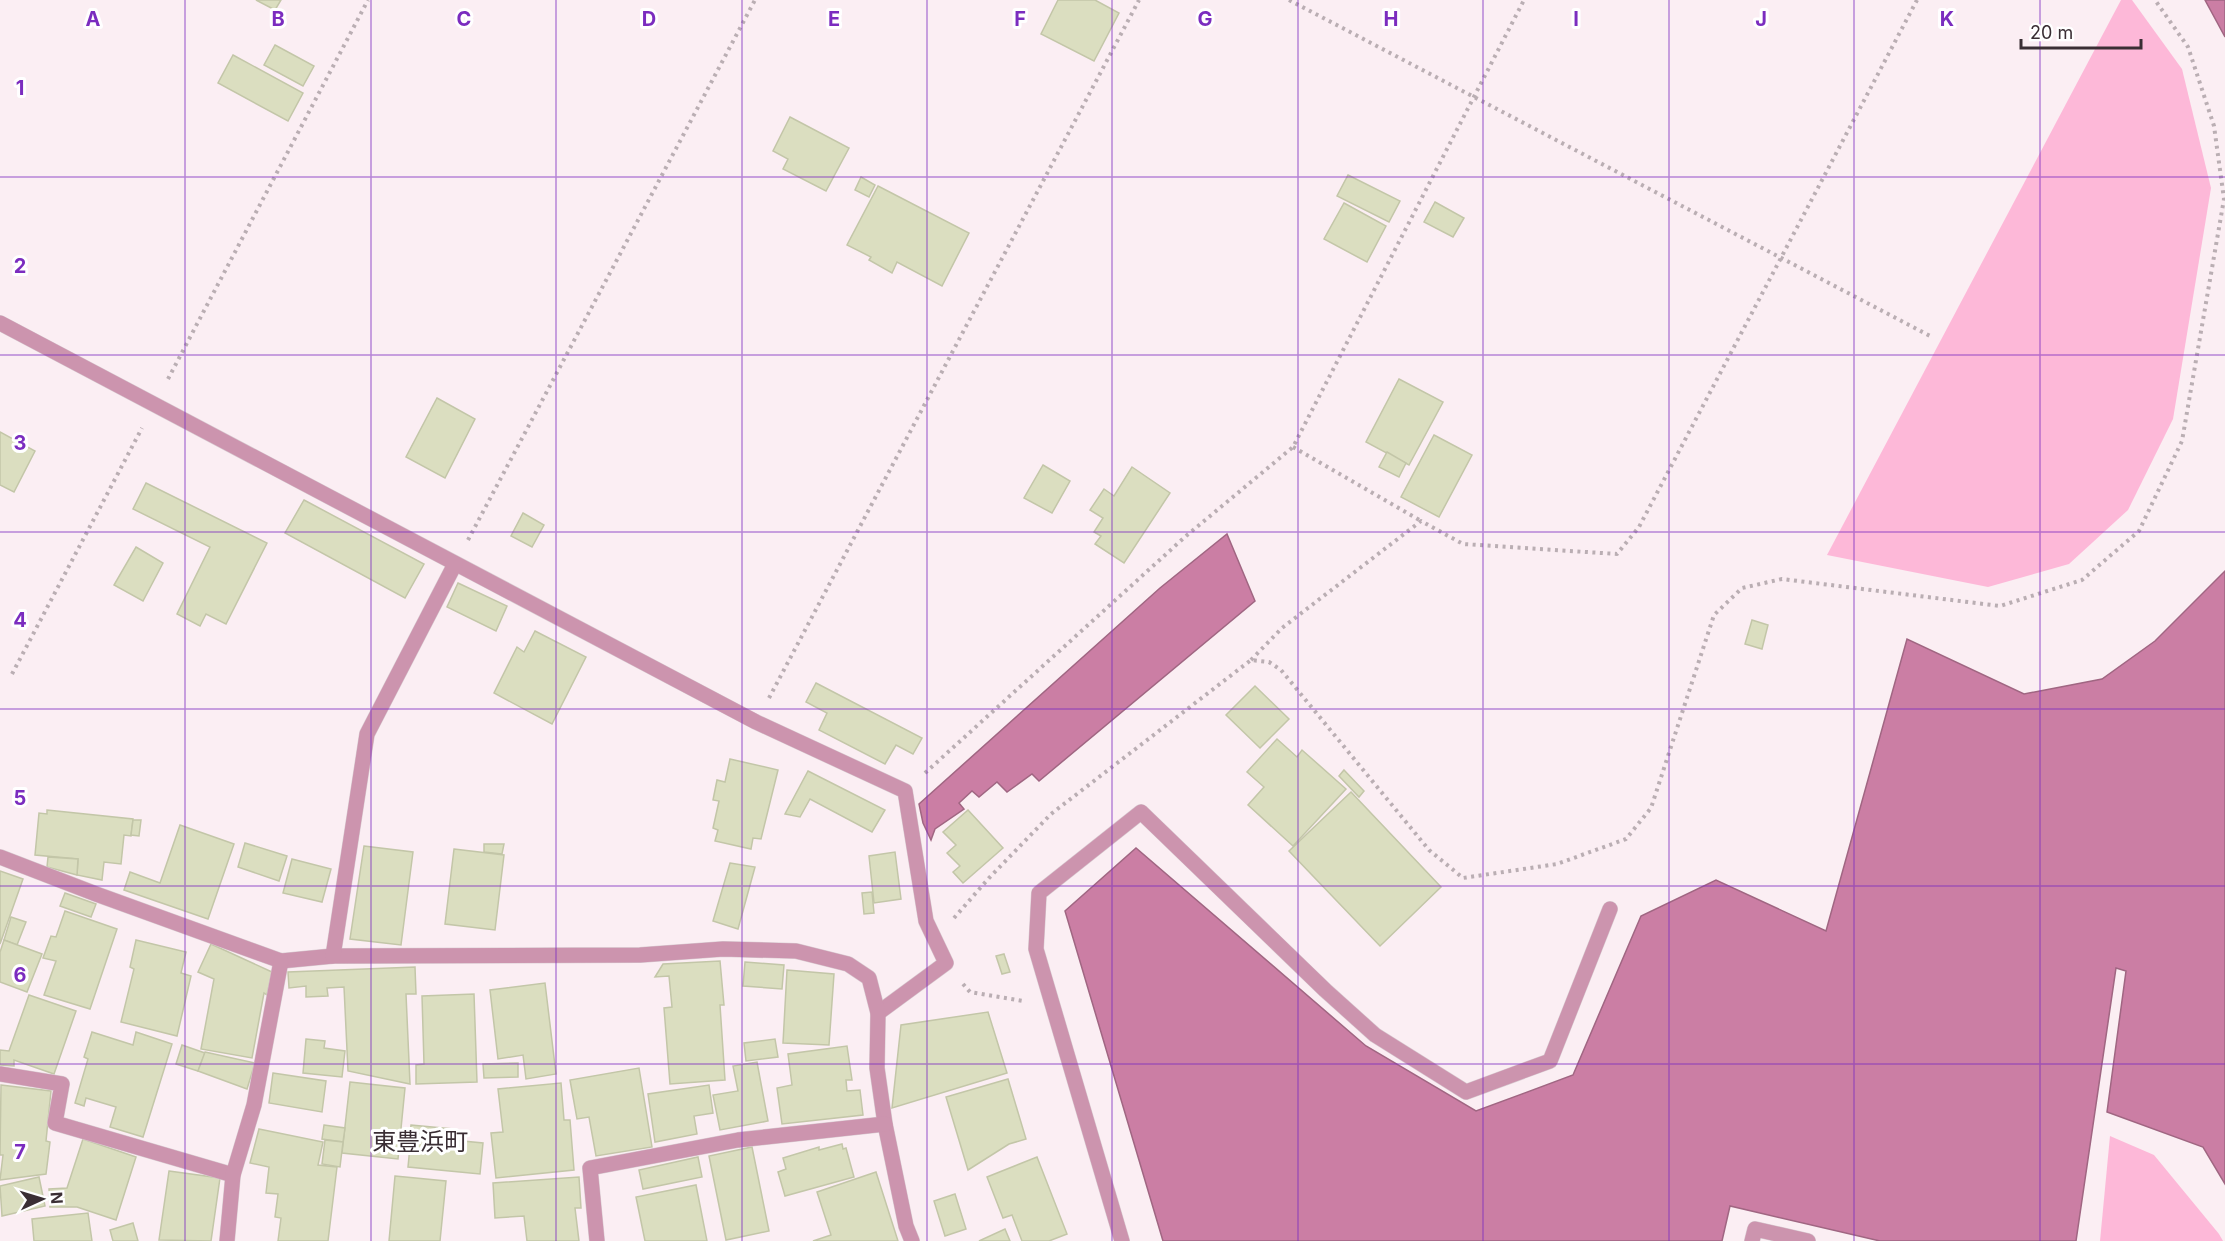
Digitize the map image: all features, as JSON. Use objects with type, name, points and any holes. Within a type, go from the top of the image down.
[{"type":"street","points":[[0,323],[756,722],[905,791],[926,921],[946,963],[878,1013]]},
{"type":"street","points":[[333,957],[367,734],[455,564]]},
{"type":"street","points":[[1122,1241],[1036,949],[1039,893],[1141,812],[1375,1035],[1466,1092],[1550,1061],[1610,909]]},
{"type":"street","points":[[0,857],[281,961],[333,957],[640,955],[723,949],[796,951],[848,964],[869,978],[878,1013],[877,1068],[885,1124],[906,1226],[912,1241]]},
{"type":"street","points":[[227,1241],[233,1175],[254,1105],[281,961]]},
{"type":"street","points":[[0,1074],[62,1084],[55,1123],[233,1175]]},
{"type":"street","points":[[597,1241],[590,1168],[738,1140],[885,1124]]},
{"type":"street","points":[[1752,1241],[1755,1229],[1808,1241]]},
{"type":"path","points":[[12,674],[368,0]]},
{"type":"path","points":[[455,564],[755,0]]},
{"type":"path","points":[[756,722],[1139,0]]},
{"type":"path","points":[[1289,0],[1932,337]]},
{"type":"path","points":[[905,791],[1186,536],[1293,447],[1524,0]]},
{"type":"path","points":[[1293,447],[1462,544],[1617,555],[1639,527],[1917,0]]},
{"type":"path","points":[[1251,660],[1269,662],[1281,670],[1430,850],[1463,878],[1557,864],[1626,839],[1651,808],[1714,615],[1742,588],[1782,579],[2000,606],[2082,580],[2139,531],[2182,441],[2224,199],[2214,126],[2188,47],[2156,0]]},
{"type":"path","points":[[1052,1006],[970,992],[946,963],[953,919],[1051,814],[1251,660],[1282,628],[1421,521]]},
{"type":"shaded area","points":[[2121,0],[2132,0],[2182,69],[2211,188],[2173,419],[2128,510],[2069,564],[1988,587],[1827,555]]},
{"type":"shaded area","points":[[2205,0],[2225,0],[2225,37]]},
{"type":"shaded area","points":[[1227,534],[1255,601],[1039,781],[1032,774],[1007,792],[997,782],[979,797],[972,791],[959,803],[964,809],[935,829],[931,840],[923,823],[919,804],[1160,588]]},
{"type":"shaded area","points":[[2225,571],[2225,1184],[2203,1147],[2107,1112],[2126,971],[2116,968],[2076,1241],[1880,1241],[1730,1206],[1722,1241],[1163,1241],[1065,911],[1136,848],[1366,1046],[1476,1111],[1573,1075],[1641,916],[1716,880],[1826,931],[1907,639],[2024,694],[2102,679],[2155,641]]},
{"type":"shaded area","points":[[2110,1136],[2154,1155],[2223,1241],[2100,1241]]},
{"type":"building","points":[[256,0],[281,0],[275,10]]},
{"type":"building","points":[[1058,0],[1095,0],[1119,13],[1094,61],[1041,34]]},
{"type":"building","points":[[275,45],[314,66],[303,86],[264,65]]},
{"type":"building","points":[[233,55],[303,93],[288,121],[218,83]]},
{"type":"building","points":[[790,117],[849,148],[826,191],[783,169],[788,159],[773,151]]},
{"type":"building","points":[[1348,175],[1400,201],[1389,222],[1337,196]]},
{"type":"building","points":[[861,177],[875,185],[869,197],[855,190]]},
{"type":"building","points":[[878,186],[969,233],[942,286],[897,262],[892,273],[869,260],[871,257],[847,245]]},
{"type":"building","points":[[1435,202],[1464,218],[1453,237],[1424,222]]},
{"type":"building","points":[[1344,203],[1386,226],[1367,262],[1324,239]]},
{"type":"building","points":[[1399,379],[1443,402],[1409,465],[1366,442]]},
{"type":"building","points":[[437,398],[475,419],[445,478],[406,457]]},
{"type":"building","points":[[0,432],[35,451],[14,492],[0,485]]},
{"type":"building","points":[[1434,435],[1472,455],[1439,517],[1401,497]]},
{"type":"building","points":[[1387,452],[1406,463],[1399,477],[1379,467]]},
{"type":"building","points":[[1043,465],[1070,481],[1052,513],[1024,498]]},
{"type":"building","points":[[1132,467],[1170,493],[1124,563],[1095,544],[1101,536],[1094,532],[1103,518],[1090,510],[1104,489],[1114,496]]},
{"type":"building","points":[[146,483],[267,543],[226,624],[206,614],[200,626],[177,614],[210,547],[133,509]]},
{"type":"building","points":[[304,500],[424,564],[405,598],[285,533]]},
{"type":"building","points":[[523,513],[544,525],[532,547],[511,536]]},
{"type":"building","points":[[136,547],[163,563],[143,601],[114,585]]},
{"type":"building","points":[[458,583],[507,606],[496,631],[447,607]]},
{"type":"building","points":[[1752,620],[1768,625],[1762,649],[1745,644]]},
{"type":"building","points":[[535,631],[586,657],[552,724],[494,693],[517,647],[524,652]]},
{"type":"building","points":[[816,683],[922,738],[913,754],[896,745],[885,764],[819,730],[827,713],[806,702]]},
{"type":"building","points":[[1255,686],[1289,719],[1260,748],[1226,715]]},
{"type":"building","points":[[1277,739],[1297,757],[1302,750],[1346,789],[1293,846],[1248,805],[1264,787],[1247,772]]},
{"type":"building","points":[[730,759],[778,770],[761,839],[753,838],[751,849],[715,841],[718,830],[713,828],[719,801],[713,800],[717,780],[725,782]]},
{"type":"building","points":[[1344,770],[1364,791],[1359,797],[1339,776]]},
{"type":"building","points":[[808,771],[885,810],[872,832],[810,799],[800,817],[785,814]]},
{"type":"building","points":[[1351,792],[1441,887],[1380,946],[1289,851]]},
{"type":"building","points":[[47,810],[133,819],[131,836],[124,835],[121,864],[104,862],[102,880],[77,875],[78,859],[35,855],[39,813],[47,814]]},
{"type":"building","points":[[968,810],[1003,848],[963,883],[953,872],[960,866],[947,853],[956,845],[943,832]]},
{"type":"building","points":[[133,820],[141,820],[139,836],[131,835]]},
{"type":"building","points":[[180,825],[234,844],[208,919],[124,890],[130,872],[160,883]]},
{"type":"building","points":[[245,843],[287,856],[279,881],[238,867]]},
{"type":"building","points":[[484,844],[504,844],[502,854],[484,852]]},
{"type":"building","points":[[364,846],[413,852],[401,945],[350,939]]},
{"type":"building","points":[[454,849],[504,855],[495,930],[445,924]]},
{"type":"building","points":[[895,852],[901,899],[874,903],[869,856]]},
{"type":"building","points":[[48,857],[78,859],[77,875],[47,867]]},
{"type":"building","points":[[292,859],[331,869],[322,902],[283,893]]},
{"type":"building","points":[[730,863],[755,867],[738,929],[713,921]]},
{"type":"building","points":[[0,871],[23,879],[0,944]]},
{"type":"building","points":[[872,892],[874,913],[864,914],[862,893]]},
{"type":"building","points":[[65,893],[96,904],[91,917],[60,906]]},
{"type":"building","points":[[65,911],[117,929],[90,1009],[44,995],[56,961],[43,958],[51,936],[56,937]]},
{"type":"building","points":[[11,917],[26,922],[17,945],[4,940]]},
{"type":"building","points":[[4,940],[42,954],[27,992],[0,982],[0,952]]},
{"type":"building","points":[[136,940],[186,952],[181,973],[191,976],[177,1036],[121,1022],[134,969],[130,967]]},
{"type":"building","points":[[211,944],[272,972],[267,995],[264,993],[252,1058],[201,1049],[214,979],[198,972]]},
{"type":"building","points":[[1004,954],[1010,972],[1002,974],[996,956]]},
{"type":"building","points":[[720,961],[724,1005],[720,1005],[725,1080],[670,1084],[664,1008],[672,1007],[669,976],[655,977],[663,964]]},
{"type":"building","points":[[745,962],[784,965],[782,989],[743,986]]},
{"type":"building","points":[[415,967],[416,994],[406,994],[410,1084],[348,1071],[344,987],[327,988],[328,996],[306,997],[306,986],[289,988],[288,972]]},
{"type":"building","points":[[787,970],[834,974],[829,1045],[783,1043]]},
{"type":"building","points":[[545,983],[556,1074],[526,1079],[523,1055],[498,1059],[490,990]]},
{"type":"building","points":[[474,994],[477,1082],[416,1084],[416,1065],[424,1064],[422,996]]},
{"type":"building","points":[[29,995],[76,1011],[54,1074],[14,1060],[14,1066],[0,1065],[0,1050],[9,1051]]},
{"type":"building","points":[[988,1012],[1007,1073],[892,1108],[901,1025]]},
{"type":"building","points":[[92,1032],[133,1045],[136,1032],[172,1044],[143,1137],[110,1127],[116,1107],[86,1098],[84,1106],[75,1103],[88,1059],[84,1057]]},
{"type":"building","points":[[306,1039],[325,1041],[324,1048],[345,1051],[342,1077],[303,1073]]},
{"type":"building","points":[[775,1039],[778,1057],[746,1061],[744,1043]]},
{"type":"building","points":[[182,1045],[205,1053],[198,1071],[176,1064]]},
{"type":"building","points":[[847,1046],[852,1080],[846,1080],[847,1091],[860,1090],[863,1115],[782,1124],[777,1088],[792,1085],[788,1054]]},
{"type":"building","points":[[205,1052],[255,1063],[247,1089],[198,1071]]},
{"type":"building","points":[[757,1062],[768,1121],[720,1130],[713,1095],[738,1091],[733,1066]]},
{"type":"building","points":[[518,1063],[518,1077],[484,1078],[483,1064]]},
{"type":"building","points":[[639,1068],[652,1147],[596,1156],[589,1117],[577,1119],[570,1080]]},
{"type":"building","points":[[273,1073],[326,1081],[322,1112],[269,1103]]},
{"type":"building","points":[[1008,1079],[1026,1139],[1009,1144],[968,1170],[946,1097]]},
{"type":"building","points":[[350,1082],[405,1088],[398,1159],[342,1153]]},
{"type":"building","points":[[561,1083],[564,1120],[570,1120],[574,1170],[496,1178],[491,1133],[503,1132],[498,1089]]},
{"type":"building","points":[[1,1085],[51,1091],[46,1141],[50,1142],[46,1174],[0,1180],[3,1155],[0,1155]]},
{"type":"building","points":[[709,1085],[713,1113],[694,1116],[697,1134],[655,1142],[648,1094]]},
{"type":"building","points":[[324,1125],[345,1128],[343,1142],[322,1139]]},
{"type":"building","points":[[411,1125],[453,1129],[452,1139],[410,1135]]},
{"type":"building","points":[[259,1129],[323,1142],[318,1165],[337,1167],[328,1241],[278,1241],[281,1218],[275,1217],[278,1194],[266,1193],[269,1167],[250,1163]]},
{"type":"building","points":[[411,1136],[483,1143],[480,1174],[408,1167]]},
{"type":"building","points":[[83,1139],[136,1157],[116,1220],[77,1207],[50,1207],[49,1189],[67,1188]]},
{"type":"building","points":[[325,1140],[343,1142],[340,1167],[322,1164]]},
{"type":"building","points":[[842,1144],[843,1149],[846,1148],[854,1177],[785,1196],[778,1172],[786,1169],[783,1158],[819,1147],[819,1150]]},
{"type":"building","points":[[752,1147],[769,1231],[726,1240],[709,1156]]},
{"type":"building","points":[[698,1157],[702,1177],[643,1189],[639,1170]]},
{"type":"building","points":[[1037,1157],[1067,1234],[1049,1241],[1022,1241],[1012,1215],[1003,1218],[987,1177]]},
{"type":"building","points":[[169,1171],[220,1178],[211,1241],[159,1240]]},
{"type":"building","points":[[876,1172],[898,1241],[813,1241],[831,1235],[817,1192]]},
{"type":"building","points":[[395,1176],[446,1181],[440,1241],[389,1241]]},
{"type":"building","points":[[39,1177],[45,1206],[2,1216],[0,1186]]},
{"type":"building","points":[[579,1177],[581,1208],[575,1208],[579,1241],[527,1241],[524,1216],[495,1218],[493,1183]]},
{"type":"building","points":[[696,1185],[707,1241],[645,1241],[636,1197]]},
{"type":"building","points":[[955,1194],[966,1229],[945,1236],[934,1201]]},
{"type":"building","points":[[88,1213],[92,1241],[34,1241],[32,1219]]},
{"type":"building","points":[[133,1223],[138,1241],[113,1241],[110,1230]]},
{"type":"building","points":[[1005,1229],[1010,1241],[979,1241]]},
{"type":"district","name":"東豊浜町","points":[[420,1141]]}]
